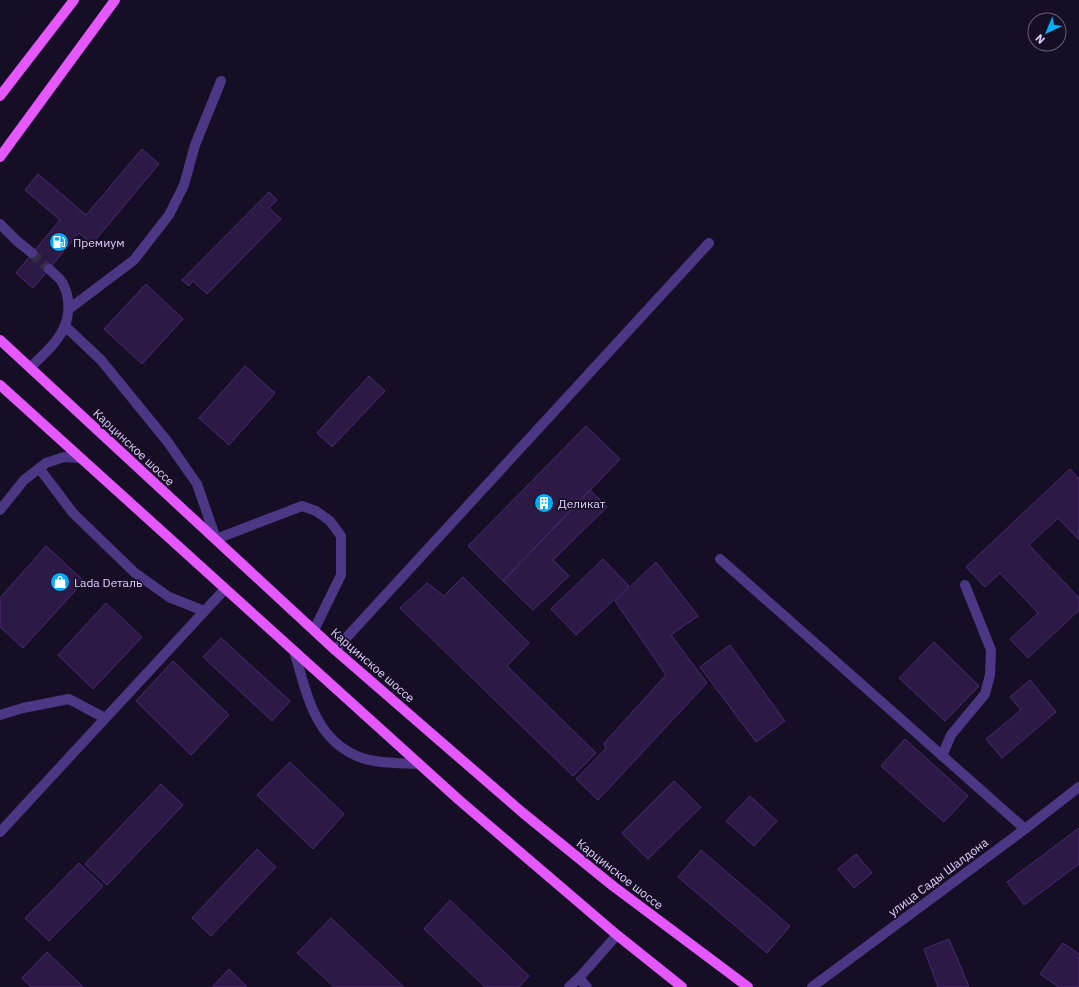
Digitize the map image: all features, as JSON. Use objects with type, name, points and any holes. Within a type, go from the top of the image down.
[{"type":"main road","points":[[0,96],[74,0]]},
{"type":"main road","points":[[0,157],[115,0]]},
{"type":"main road","name":"Карцинское шоссе","points":[[0,340],[335,650],[524,813],[613,886],[748,987]]},
{"type":"main road","points":[[0,384],[459,800],[618,935],[682,987]]},
{"type":"street","points":[[69,309],[134,260],[169,215],[184,185],[195,145],[221,81]]},
{"type":"street","points":[[0,224],[32,253]]},
{"type":"street","points":[[335,650],[708,243]]},
{"type":"street","points":[[30,368],[58,338],[66,326],[69,309],[68,293],[62,280],[49,269]]},
{"type":"street","points":[[66,326],[106,366],[166,441],[197,484],[216,539],[302,506],[316,511],[330,521],[341,536],[341,575],[314,630]]},
{"type":"street","points":[[0,510],[24,480],[46,463],[64,458],[81,458]]},
{"type":"street","points":[[39,468],[73,513],[135,573],[169,597],[204,611]]},
{"type":"street","points":[[720,559],[1024,829]]},
{"type":"street","points":[[942,756],[951,735],[985,694],[990,675],[991,650],[966,585]]},
{"type":"street","points":[[0,832],[225,589]]},
{"type":"street","points":[[294,651],[310,704],[318,722],[321,728],[340,747],[362,758],[387,763],[420,764]]},
{"type":"street","points":[[0,715],[23,708],[68,699],[105,718]]},
{"type":"street","name":"улица Сады Шалдона","points":[[812,987],[1079,787]]},
{"type":"street","points":[[569,987],[618,935]]},
{"type":"street","points":[[579,978],[587,987]]},
{"type":"building","points":[[142,149],[159,164],[92,244],[79,233],[33,288],[16,273],[60,220],[25,190],[38,174],[86,215]]},
{"type":"building","points":[[269,192],[277,200],[269,208],[281,219],[207,294],[193,281],[189,286],[182,280]]},
{"type":"building","points":[[146,284],[183,319],[142,364],[104,329]]},
{"type":"building","points":[[245,366],[275,393],[229,445],[199,418]]},
{"type":"building","points":[[369,376],[385,391],[332,447],[317,433]]},
{"type":"building","name":"Деликат","points":[[586,426],[620,459],[503,581],[468,546]]},
{"type":"building","points":[[1070,469],[1079,479],[1079,540],[1058,518],[1029,545],[1079,598],[1079,610],[1028,658],[1010,639],[1038,613],[1000,573],[985,587],[966,567]]},
{"type":"building","points":[[590,490],[607,507],[553,560],[569,576],[533,610],[503,581]]},
{"type":"building","points":[[46,546],[84,581],[23,648],[0,627],[0,598]]},
{"type":"building","points":[[603,559],[629,586],[576,635],[551,609]]},
{"type":"building","points":[[656,562],[698,616],[671,635],[707,683],[598,800],[576,779],[606,748],[604,743],[666,675],[615,601]]},
{"type":"building","points":[[463,577],[529,643],[507,666],[596,753],[573,776],[400,608],[427,583],[444,596]]},
{"type":"building","points":[[106,603],[142,637],[93,689],[58,655]]},
{"type":"building","points":[[221,638],[290,701],[272,721],[203,657]]},
{"type":"building","points":[[934,642],[979,686],[945,721],[899,678]]},
{"type":"building","points":[[730,645],[785,721],[756,742],[700,667]]},
{"type":"building","points":[[173,661],[229,715],[191,755],[136,701]]},
{"type":"building","points":[[1030,680],[1056,712],[1002,758],[986,739],[1021,710],[1010,697]]},
{"type":"building","points":[[905,739],[968,796],[944,822],[881,766]]},
{"type":"building","points":[[290,762],[344,814],[313,849],[257,795]]},
{"type":"building","points":[[674,781],[701,807],[648,859],[622,833]]},
{"type":"building","points":[[161,784],[183,805],[107,885],[85,864]]},
{"type":"building","points":[[750,796],[777,821],[754,846],[726,821]]},
{"type":"building","points":[[1079,828],[1079,864],[1024,905],[1007,882]]},
{"type":"building","points":[[257,849],[276,867],[211,936],[192,918]]},
{"type":"building","points":[[701,850],[790,926],[767,953],[678,877]]},
{"type":"building","points":[[856,854],[872,873],[854,888],[838,869]]},
{"type":"building","points":[[79,863],[103,886],[49,941],[25,918]]},
{"type":"building","points":[[450,900],[529,976],[519,987],[485,987],[424,929]]},
{"type":"building","points":[[331,918],[404,987],[334,987],[297,953]]},
{"type":"building","points":[[949,939],[969,987],[938,987],[924,949]]},
{"type":"building","points":[[1063,943],[1079,954],[1079,987],[1059,987],[1040,974]]},
{"type":"building","points":[[47,952],[83,987],[31,987],[22,978]]},
{"type":"building","points":[[229,969],[247,987],[212,987]]},
{"type":"tunnel","points":[[32,253],[49,269]]},
{"type":"place","name":"Премиум","points":[[59,242]]},
{"type":"place","name":"Деликат","points":[[544,503]]},
{"type":"place","name":"Lada Dеталь","points":[[60,582]]}]
